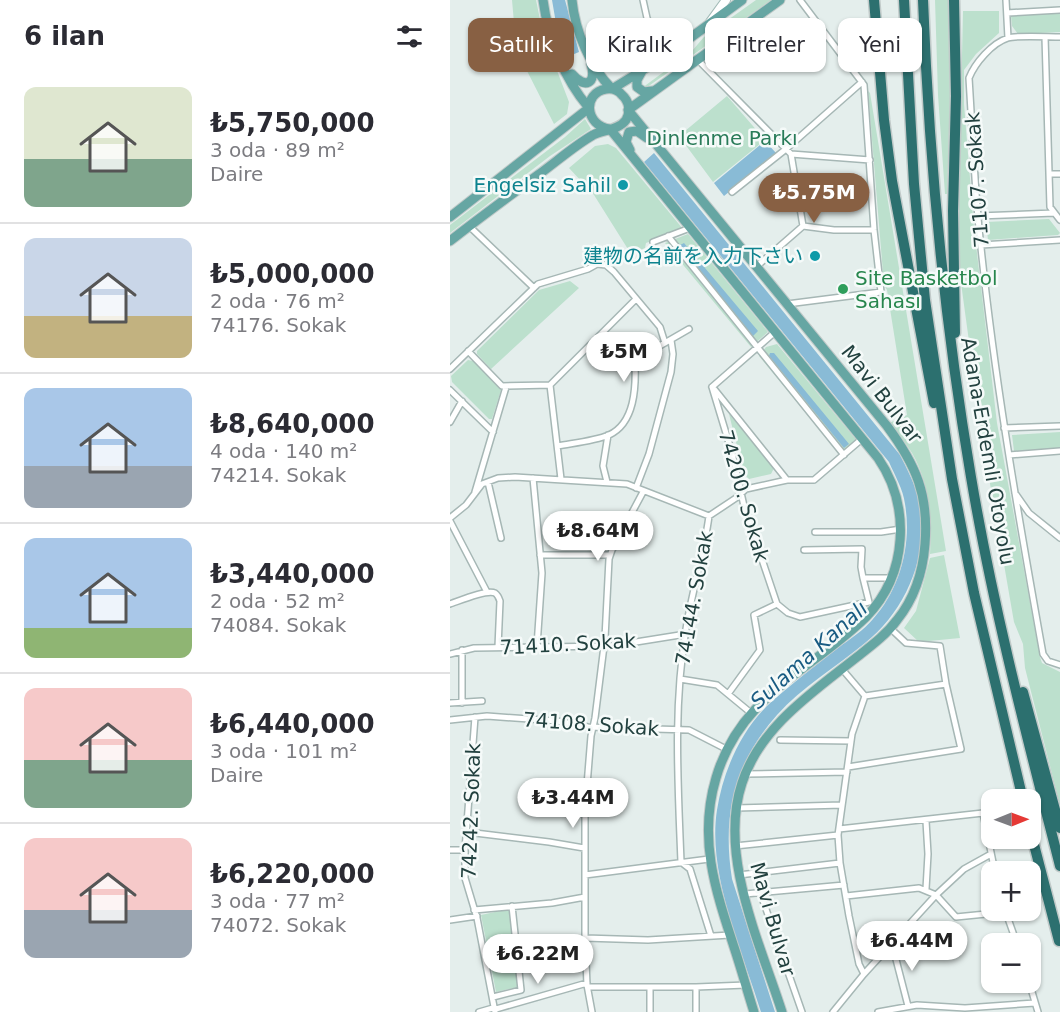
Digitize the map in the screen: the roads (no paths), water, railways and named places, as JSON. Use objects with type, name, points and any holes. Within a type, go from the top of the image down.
[{"type":"highway","points":[[874,0],[884,120],[892,181],[921,342],[951,479]]},
{"type":"highway","name":"Adana-Erdemli Otoyolu","points":[[904,0],[914,184],[925,300],[951,479],[976,604],[1020,789]]},
{"type":"highway","name":"Adana-Erdemli Otoyolu","points":[[923,0],[933,178],[944,291],[971,479],[1001,627],[1060,866]]},
{"type":"highway","points":[[954,0],[956,96],[952,211],[956,381]]},
{"type":"highway","points":[[1001,627],[1026,700],[1060,828]]},
{"type":"highway","points":[[1035,849],[1059,941]]},
{"type":"main road","points":[[543,0],[547,18]]},
{"type":"main road","points":[[572,0],[576,21],[586,50]]},
{"type":"main road","points":[[712,18],[726,0]]},
{"type":"main road","points":[[716,18],[742,0]]},
{"type":"main road","points":[[628,110],[780,0]]},
{"type":"main road","points":[[566,72],[579,97],[589,108],[593,121],[603,128],[610,129],[878,458],[891,481],[899,507],[901,529],[898,558],[891,578],[879,600],[866,616],[790,677],[752,713],[728,750],[716,777],[709,816],[709,859],[714,884],[754,1012]]},
{"type":"main road","points":[[570,72],[579,82],[585,83],[591,80],[592,72]]},
{"type":"main road","points":[[450,241],[594,135],[626,120],[628,110],[624,96],[612,89],[599,72]]},
{"type":"main road","points":[[450,217],[589,108],[594,96],[599,92],[612,89],[640,72]]},
{"type":"main road","points":[[643,72],[637,80],[639,90],[647,92],[658,88]]},
{"type":"main road","name":"Mavi Bulvar","points":[[628,110],[887,426],[906,451],[921,486],[927,524],[920,576],[911,596],[897,620],[880,639],[792,710],[770,732],[745,774],[736,808],[735,846],[739,876],[782,1012]]},
{"type":"main road","points":[[639,165],[626,142],[629,132],[637,131],[659,148]]},
{"type":"street","points":[[644,0],[647,18]]},
{"type":"street","points":[[787,304],[881,292],[874,230],[864,85],[800,0]]},
{"type":"street","points":[[1006,0],[1008,38],[1060,37]]},
{"type":"street","points":[[1007,13],[1060,10]]},
{"type":"street","name":"71107. Sokak","points":[[1008,38],[990,49],[972,70],[969,78],[978,216],[1014,490],[1043,654],[1048,661],[1060,665]]},
{"type":"street","points":[[1045,38],[1050,207],[1060,220]]},
{"type":"street","points":[[697,59],[788,152],[802,226]]},
{"type":"street","points":[[732,192],[788,152],[862,82]]},
{"type":"street","points":[[788,152],[870,160]]},
{"type":"street","points":[[1049,174],[1060,174]]},
{"type":"street","points":[[978,216],[1054,213]]},
{"type":"street","points":[[470,226],[534,288]]},
{"type":"street","points":[[756,267],[802,226],[834,230],[874,230]]},
{"type":"street","points":[[653,242],[690,228]]},
{"type":"street","points":[[668,236],[843,455]]},
{"type":"street","points":[[981,245],[1060,240]]},
{"type":"street","points":[[450,369],[538,284],[588,269],[597,264],[606,265],[660,327],[673,354],[649,454],[636,488]]},
{"type":"street","points":[[468,351],[502,386],[550,385],[636,299]]},
{"type":"street","points":[[558,446],[608,435],[620,429],[636,391],[635,363],[637,359],[689,329]]},
{"type":"street","points":[[775,332],[712,387],[787,480]]},
{"type":"street","points":[[550,385],[561,479]]},
{"type":"street","points":[[475,493],[506,387]]},
{"type":"street","name":"74200. Sokak","points":[[712,387],[732,453],[744,506],[777,604]]},
{"type":"street","points":[[450,390],[493,432]]},
{"type":"street","points":[[450,422],[462,401]]},
{"type":"street","points":[[1005,428],[1060,426]]},
{"type":"street","points":[[607,482],[603,466],[608,435]]},
{"type":"street","points":[[487,592],[450,520],[466,505],[482,484],[498,478],[533,478],[627,484],[709,516],[746,489],[787,480],[814,480],[862,438]]},
{"type":"street","points":[[1009,454],[1060,451]]},
{"type":"street","points":[[533,478],[542,573],[537,646]]},
{"type":"street","points":[[488,482],[501,538]]},
{"type":"street","points":[[1014,490],[1029,513],[1060,538]]},
{"type":"street","points":[[592,1012],[587,985],[584,848],[593,726],[604,646],[610,555],[643,492]]},
{"type":"street","name":"74144. Sokak","points":[[681,862],[677,730],[680,679],[686,634],[709,516]]},
{"type":"street","points":[[815,532],[880,532],[901,529]]},
{"type":"street","points":[[728,694],[760,650],[754,615],[777,604],[788,613],[800,617],[869,602],[861,567],[862,549],[804,550]]},
{"type":"street","points":[[540,555],[610,555]]},
{"type":"street","points":[[863,578],[891,578]]},
{"type":"street","points":[[450,603],[487,592],[497,595],[500,601],[498,647]]},
{"type":"street","points":[[745,774],[847,769],[961,748],[940,646],[906,643],[890,628]]},
{"type":"street","name":"71410. Sokak","points":[[450,654],[462,650],[498,647],[604,646],[686,634]]},
{"type":"street","points":[[462,650],[462,703]]},
{"type":"street","points":[[842,669],[865,696]]},
{"type":"street","points":[[680,679],[717,685],[752,713]]},
{"type":"street","points":[[865,696],[946,684]]},
{"type":"street","points":[[864,974],[859,964],[846,896],[840,863],[838,832],[851,741],[865,696]]},
{"type":"street","points":[[450,703],[482,702]]},
{"type":"street","name":"74108. Sokak","points":[[450,720],[488,716],[593,726],[689,730],[728,750]]},
{"type":"street","name":"74242. Sokak","points":[[475,717],[465,878],[496,1011]]},
{"type":"street","points":[[780,740],[851,741]]},
{"type":"street","points":[[736,808],[842,805]]},
{"type":"street","points":[[735,846],[983,813],[993,861]]},
{"type":"street","points":[[926,821],[928,854],[926,889]]},
{"type":"street","points":[[467,832],[584,848]]},
{"type":"street","points":[[450,850],[465,850]]},
{"type":"street","points":[[833,1012],[864,974],[936,895],[964,869],[991,854]]},
{"type":"street","points":[[585,875],[709,859]]},
{"type":"street","points":[[681,862],[690,869],[711,936]]},
{"type":"street","points":[[739,876],[840,863]]},
{"type":"street","points":[[745,894],[844,885]]},
{"type":"street","points":[[846,896],[919,888],[936,895],[956,917],[981,914]]},
{"type":"street","points":[[760,892],[802,1012]]},
{"type":"street","points":[[450,920],[512,906],[552,903],[585,897]]},
{"type":"street","points":[[493,997],[521,990],[512,906]]},
{"type":"street","points":[[585,938],[648,940],[730,935]]},
{"type":"street","points":[[892,944],[908,1006]]},
{"type":"street","points":[[479,1012],[496,1011],[587,985],[696,987],[746,984]]},
{"type":"street","points":[[650,987],[650,1012]]},
{"type":"street","points":[[696,987],[696,1012]]},
{"type":"street","points":[[1032,993],[1038,1012]]},
{"type":"street","points":[[878,1012],[908,1006],[965,1008],[1035,1003]]},
{"type":"water","points":[[552,0],[565,0],[570,18],[555,18]]},
{"type":"water","points":[[574,33],[579,52],[574,54]]},
{"type":"water","points":[[765,141],[776,153],[724,196],[714,183]]},
{"type":"water","points":[[654,153],[900,455],[916,491],[921,517],[922,538],[918,558],[904,596],[893,614],[865,643],[808,686],[777,715],[750,752],[735,791],[729,834],[732,879],[775,1012],[761,1012],[728,912],[717,860],[715,835],[720,796],[734,753],[758,716],[794,683],[865,627],[882,607],[897,580],[902,565],[907,535],[905,504],[901,488],[889,462],[644,162]]},
{"type":"water","points":[[684,243],[758,331],[752,337],[678,246]]},
{"type":"water","points":[[770,353],[774,353],[849,444],[844,448],[769,356]]},
{"type":"place","name":"Engelsiz Sahil","points":[[623,185]]},
{"type":"place","name":"建物の名前を入力下さい","points":[[815,256]]},
{"type":"place","name":"Site Basketbol Sahası","points":[[843,289]]},
{"type":"park label","name":"Dinlenme Parkı","points":[[722,138]]},
{"type":"water label","name":"Sulama Kanalı","points":[[809,655]]}]
